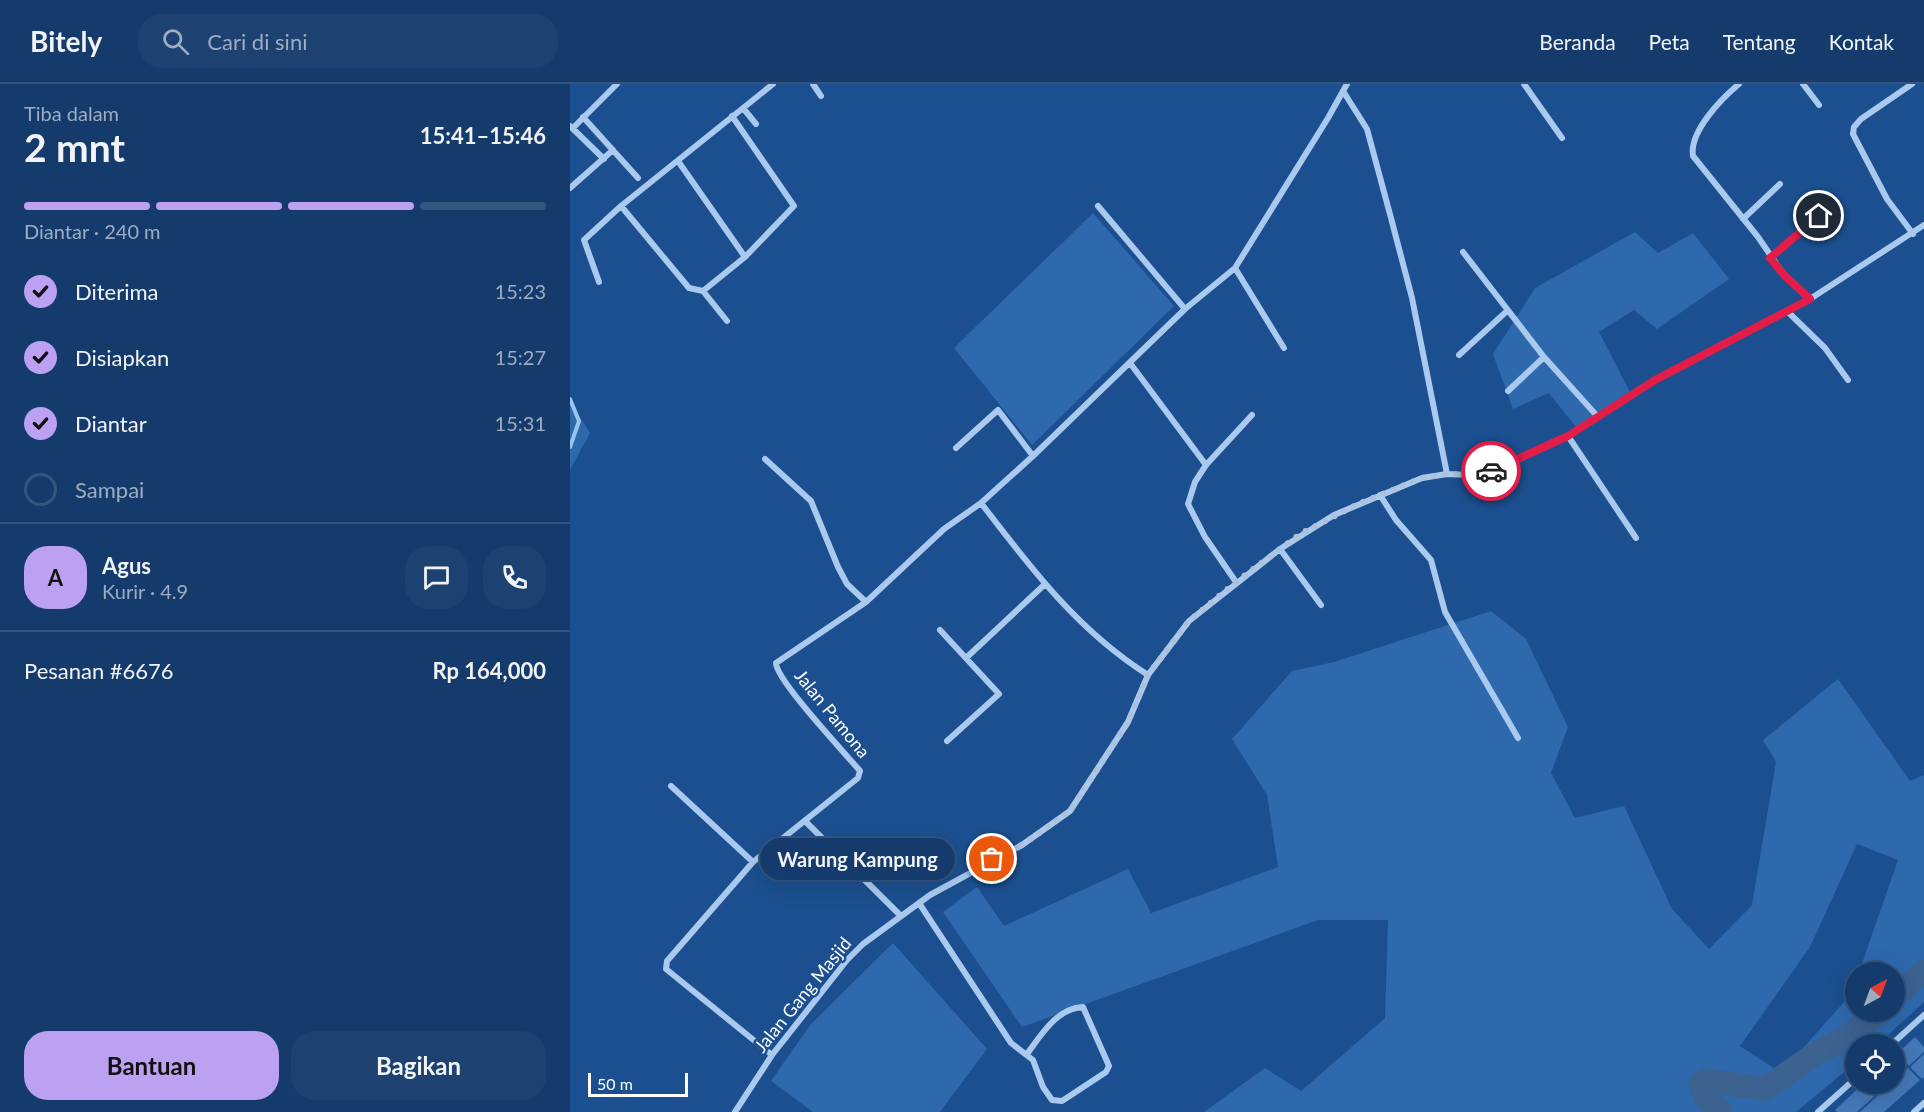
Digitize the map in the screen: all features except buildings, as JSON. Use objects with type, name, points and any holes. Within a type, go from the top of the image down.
[{"type":"street","points":[[604,159],[571,127],[617,84]]},
{"type":"street","points":[[599,282],[584,240],[621,206],[773,84]]},
{"type":"street","points":[[813,84],[821,96]]},
{"type":"street","name":"Jalan Pamona","points":[[772,1055],[666,969],[667,961],[753,862],[806,822],[858,778],[860,771],[788,686],[776,668],[776,663],[866,602],[944,529],[981,503],[1033,456],[1185,309],[1235,268],[1347,84]]},
{"type":"street","points":[[1524,84],[1562,138]]},
{"type":"street","points":[[1739,84],[1728,93],[1701,128],[1691,146],[1693,156],[1758,237],[1770,258],[1784,275],[1810,299]]},
{"type":"street","points":[[1803,84],[1819,105]]},
{"type":"street","points":[[1912,84],[1861,119],[1854,127],[1853,134],[1887,199],[1913,234]]},
{"type":"street","points":[[1343,91],[1364,121],[1391,218],[1412,298],[1447,474]]},
{"type":"street","points":[[743,108],[756,124]]},
{"type":"street","points":[[703,291],[745,257],[794,206],[732,116]]},
{"type":"street","points":[[583,117],[638,178]]},
{"type":"street","points":[[570,188],[613,150]]},
{"type":"street","points":[[678,162],[745,257]]},
{"type":"street","points":[[1743,219],[1780,184]]},
{"type":"street","points":[[1770,258],[1832,204]]},
{"type":"street","points":[[621,206],[689,288],[703,291],[727,321]]},
{"type":"street","points":[[1098,206],[1185,309]]},
{"type":"street","name":"Jalan Gang Masjid","points":[[735,1112],[772,1055],[847,960],[863,944],[919,903],[978,867],[1022,845],[1070,811],[1128,722],[1148,675],[1189,621],[1280,549],[1334,515],[1422,478],[1447,474],[1472,475],[1496,470],[1568,436],[1655,380],[1810,299],[1924,225]]},
{"type":"street","points":[[1463,252],[1544,357],[1598,417]]},
{"type":"street","points":[[1235,268],[1284,348]]},
{"type":"street","points":[[1459,355],[1507,311]]},
{"type":"street","points":[[1787,311],[1825,348],[1848,380]]},
{"type":"street","points":[[1508,391],[1544,357]]},
{"type":"street","points":[[1130,363],[1206,465]]},
{"type":"street","points":[[956,447],[998,410],[1033,456]]},
{"type":"street","points":[[1236,582],[1201,530],[1188,504],[1195,482],[1206,465],[1252,415]]},
{"type":"street","points":[[1568,436],[1636,538]]},
{"type":"street","points":[[765,459],[811,501],[837,567],[847,584],[866,602]]},
{"type":"street","points":[[1380,495],[1396,520],[1431,560],[1445,612],[1518,738]]},
{"type":"street","points":[[981,503],[1044,585],[1099,639],[1148,675]]},
{"type":"street","points":[[1280,549],[1321,605]]},
{"type":"street","points":[[966,658],[1044,585]]},
{"type":"street","points":[[940,630],[999,694],[947,741]]},
{"type":"street","points":[[670,786],[753,862]]},
{"type":"street","points":[[806,822],[901,916]]},
{"type":"street","points":[[919,903],[1011,1043],[1033,1060],[1049,1097],[1062,1101],[1106,1072],[1109,1066],[1083,1006],[1072,1008],[1052,1022],[1026,1054]]},
{"type":"street","points":[[1903,1034],[1924,1015]]},
{"type":"street","points":[[1818,1112],[1845,1088]]},
{"type":"street","points":[[1914,1112],[1924,1103]]},
{"type":"shaded area","points":[[1093,213],[1174,306],[1032,445],[954,348]]},
{"type":"shaded area","points":[[1635,232],[1658,253],[1693,233],[1729,279],[1657,329],[1634,310],[1599,332],[1630,392],[1576,427],[1549,393],[1513,409],[1493,354],[1535,288]]},
{"type":"shaded area","points":[[570,401],[590,433],[570,470]]},
{"type":"shaded area","points":[[1491,611],[1526,639],[1568,727],[1551,773],[1575,818],[1624,806],[1672,909],[1709,949],[1752,905],[1776,762],[1763,740],[1838,679],[1910,781],[1924,775],[1924,1002],[1905,1019],[1905,962],[1862,962],[1898,860],[1857,844],[1810,947],[1740,1046],[1781,1073],[1845,1001],[1845,1022],[1902,1022],[1889,1034],[1845,1034],[1845,1071],[1796,1112],[1204,1112],[1265,1068],[1301,1091],[1385,1018],[1388,920],[1318,920],[1022,1027],[943,912],[977,887],[1004,926],[1128,869],[1151,913],[1278,867],[1267,795],[1232,739],[1292,671],[1334,662]]},
{"type":"shaded area","points":[[893,943],[987,1049],[940,1112],[813,1112],[771,1081],[811,1024]]},
{"type":"waterway","points":[[570,399],[579,421],[570,447]]},
{"type":"waterway","points":[[1905,987],[1924,972]]},
{"type":"waterway","points":[[1720,1112],[1705,1096],[1700,1084],[1705,1080],[1765,1089],[1815,1054],[1846,1038],[1866,1022]]},
{"type":"way so far","points":[[992,859],[1022,845],[1070,811],[1128,722],[1148,675],[1189,621],[1236,582],[1300,534],[1358,504],[1422,478],[1447,474],[1472,475],[1491,471]]},
{"type":"place","name":"Warung Kampung","points":[[992,859]]},
{"type":"route","points":[[1491,471],[1568,436],[1655,380],[1810,299],[1784,275],[1770,258],[1819,216]]}]
